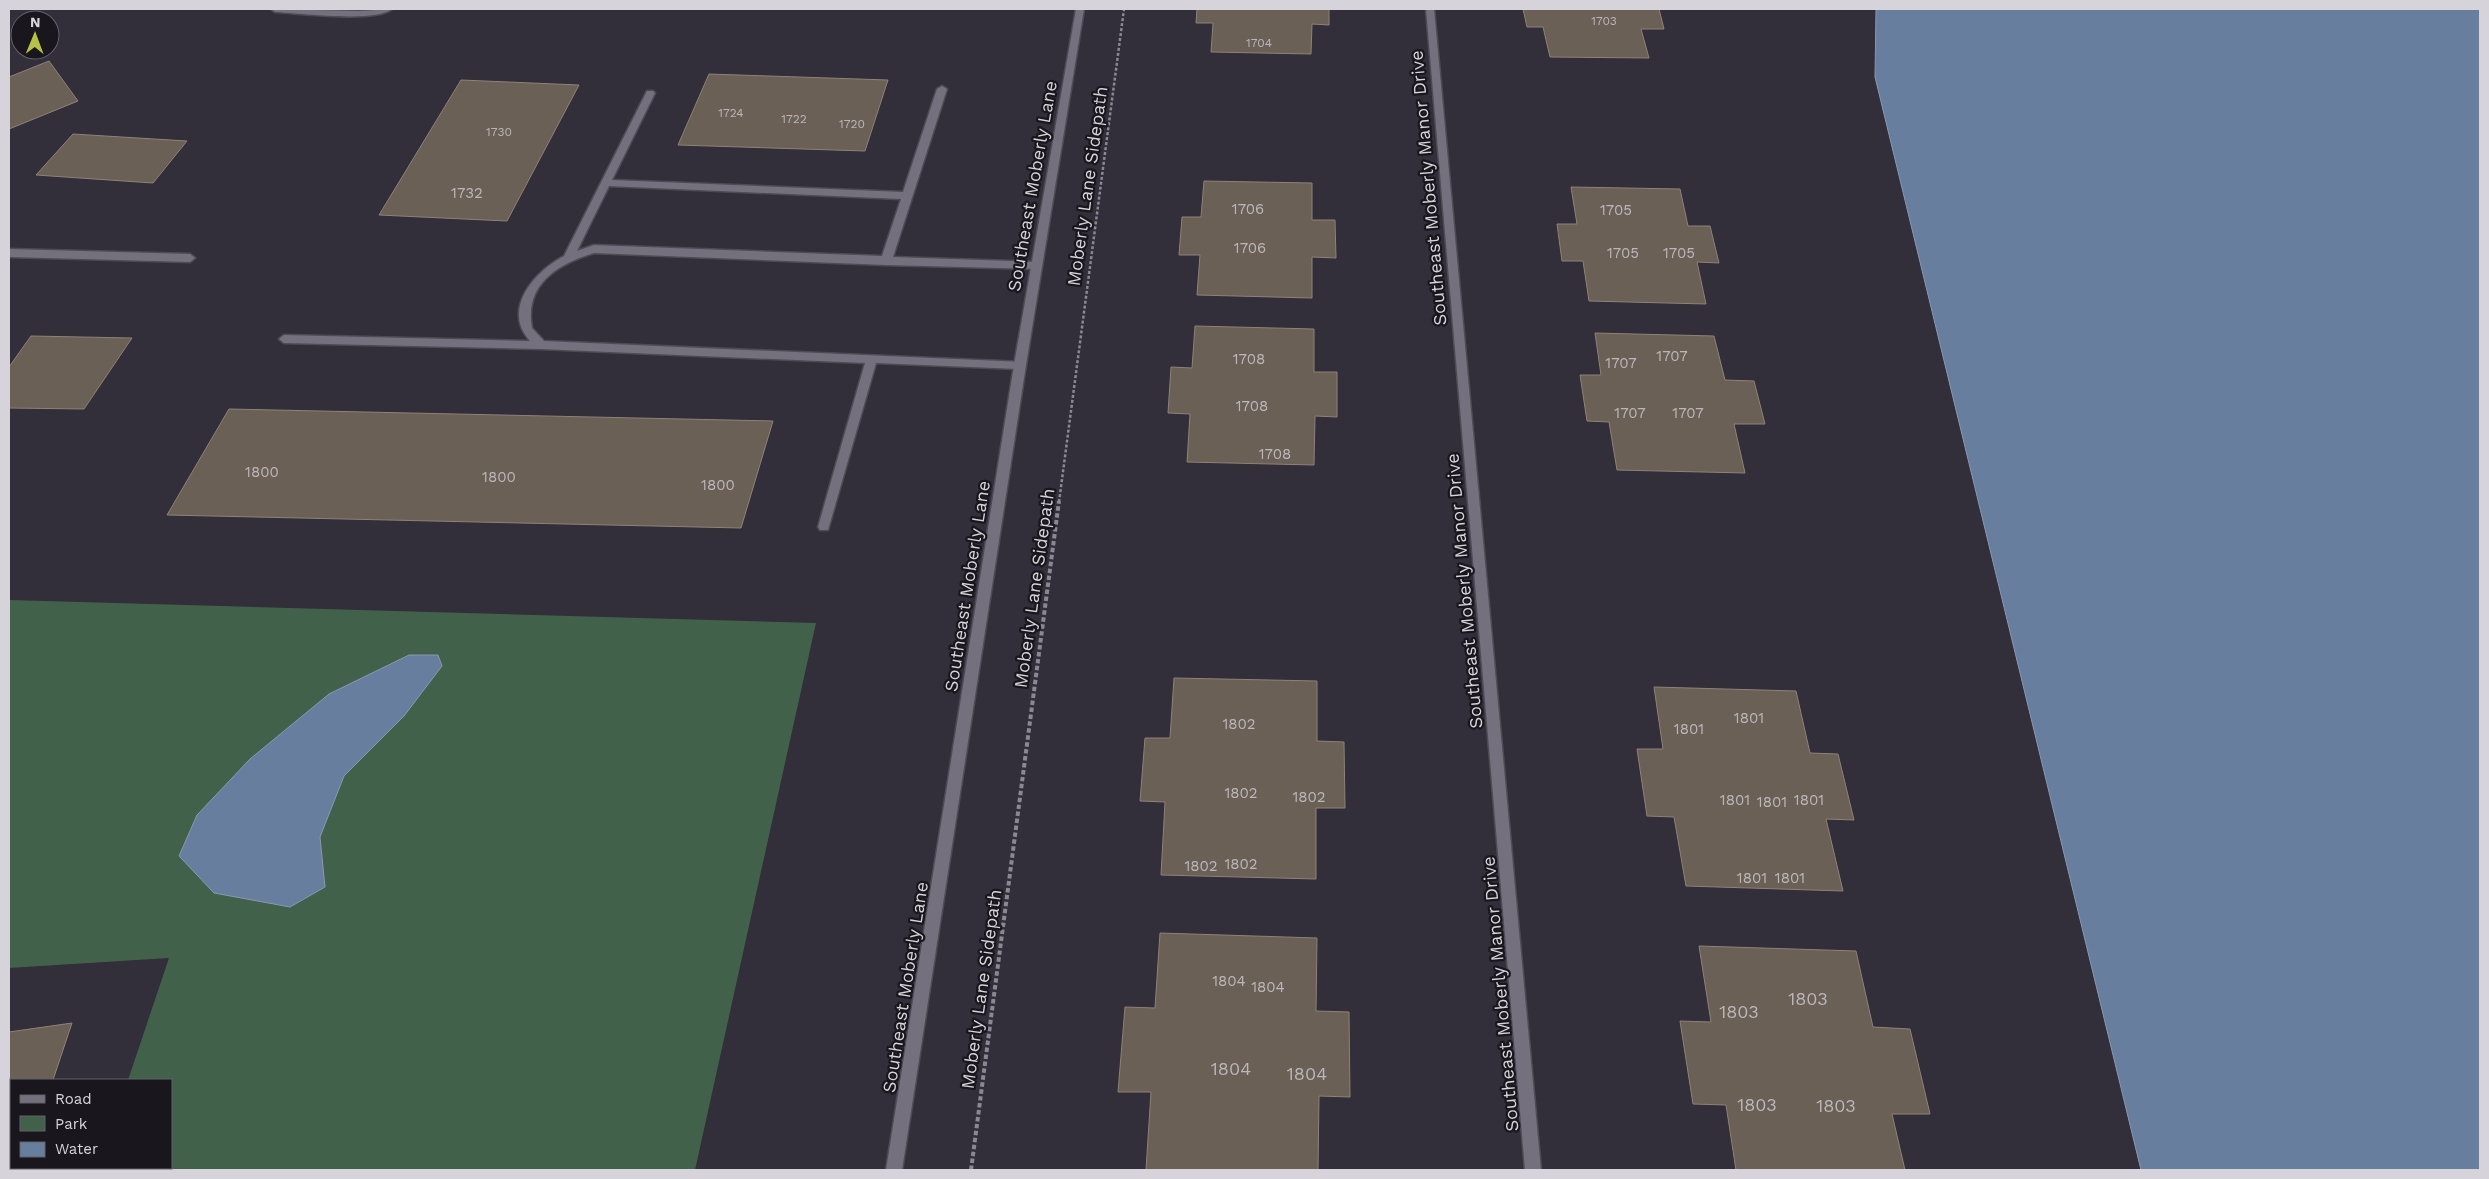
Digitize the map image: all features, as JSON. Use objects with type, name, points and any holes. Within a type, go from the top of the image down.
[{"type":"street","points":[[275,9],[359,14],[388,9]]},
{"type":"street","name":"Southeast Moberly Lane","points":[[894,1170],[1020,365],[1080,9]]},
{"type":"street","name":"Southeast Moberly Manor Drive","points":[[1430,9],[1533,1170]]},
{"type":"street","points":[[886,261],[942,89]]},
{"type":"street","points":[[569,257],[650,93]]},
{"type":"street","points":[[606,183],[907,196]]},
{"type":"street","points":[[541,345],[526,330],[525,307],[534,285],[547,270],[569,257],[594,249],[1036,266]]},
{"type":"street","points":[[9,254],[190,258]]},
{"type":"street","points":[[284,339],[541,345],[1020,365]]},
{"type":"street","points":[[824,527],[872,359]]},
{"type":"path","name":"Moberly Lane Sidepath","points":[[971,1170],[1124,9]]},
{"type":"green space","points":[[9,600],[816,623],[695,1170],[97,1170],[172,1169],[172,1079],[128,1079],[169,958],[9,968]]},
{"type":"water","points":[[1876,9],[2480,9],[2480,1170],[2141,1170],[1875,77]]},
{"type":"water","points":[[409,655],[438,655],[442,666],[404,716],[344,776],[320,837],[325,887],[290,907],[214,893],[179,856],[197,815],[250,759],[329,694]]},
{"type":"building","points":[[1197,9],[1329,9],[1329,25],[1312,24],[1311,54],[1211,52],[1213,23],[1196,23]]},
{"type":"building","points":[[1523,9],[1659,9],[1664,29],[1641,29],[1649,58],[1550,57],[1543,27],[1527,27]]},
{"type":"building","points":[[49,61],[78,101],[9,129],[9,77]]},
{"type":"building","points":[[709,74],[888,80],[865,151],[678,145]]},
{"type":"building","points":[[461,80],[579,85],[507,221],[379,215]]},
{"type":"building","points":[[73,134],[187,141],[153,183],[36,175]]},
{"type":"building","points":[[1204,181],[1312,183],[1312,220],[1335,220],[1336,258],[1312,257],[1312,298],[1197,295],[1200,255],[1179,255],[1182,217],[1201,217]]},
{"type":"building","points":[[1571,187],[1680,189],[1688,226],[1710,226],[1719,263],[1697,262],[1706,304],[1589,301],[1583,261],[1562,261],[1557,224],[1577,224]]},
{"type":"building","points":[[1195,326],[1314,329],[1314,372],[1337,372],[1337,417],[1315,416],[1314,465],[1187,462],[1190,414],[1168,413],[1171,367],[1192,368]]},
{"type":"building","points":[[1595,333],[1714,336],[1725,380],[1754,381],[1765,424],[1734,424],[1745,473],[1617,470],[1609,422],[1587,421],[1580,375],[1601,375]]},
{"type":"building","points":[[31,336],[132,338],[84,409],[9,408],[9,367]]},
{"type":"building","points":[[229,409],[773,421],[741,528],[167,515]]},
{"type":"building","points":[[1174,678],[1317,681],[1317,741],[1344,742],[1345,808],[1316,808],[1316,879],[1161,875],[1165,802],[1140,801],[1145,738],[1170,738]]},
{"type":"building","points":[[1654,687],[1796,691],[1810,753],[1838,754],[1854,820],[1826,819],[1843,891],[1686,886],[1674,817],[1647,816],[1637,749],[1663,749]]},
{"type":"building","points":[[1160,933],[1317,938],[1316,1011],[1349,1012],[1350,1097],[1319,1096],[1318,1170],[1146,1170],[1151,1092],[1118,1092],[1125,1007],[1155,1008]]},
{"type":"building","points":[[1699,946],[1856,951],[1873,1027],[1910,1029],[1930,1114],[1892,1114],[1905,1170],[1736,1170],[1726,1105],[1693,1104],[1680,1021],[1711,1022]]},
{"type":"building","points":[[72,1023],[53,1079],[10,1079],[10,1169],[23,1170],[9,1170],[9,1032]]}]
